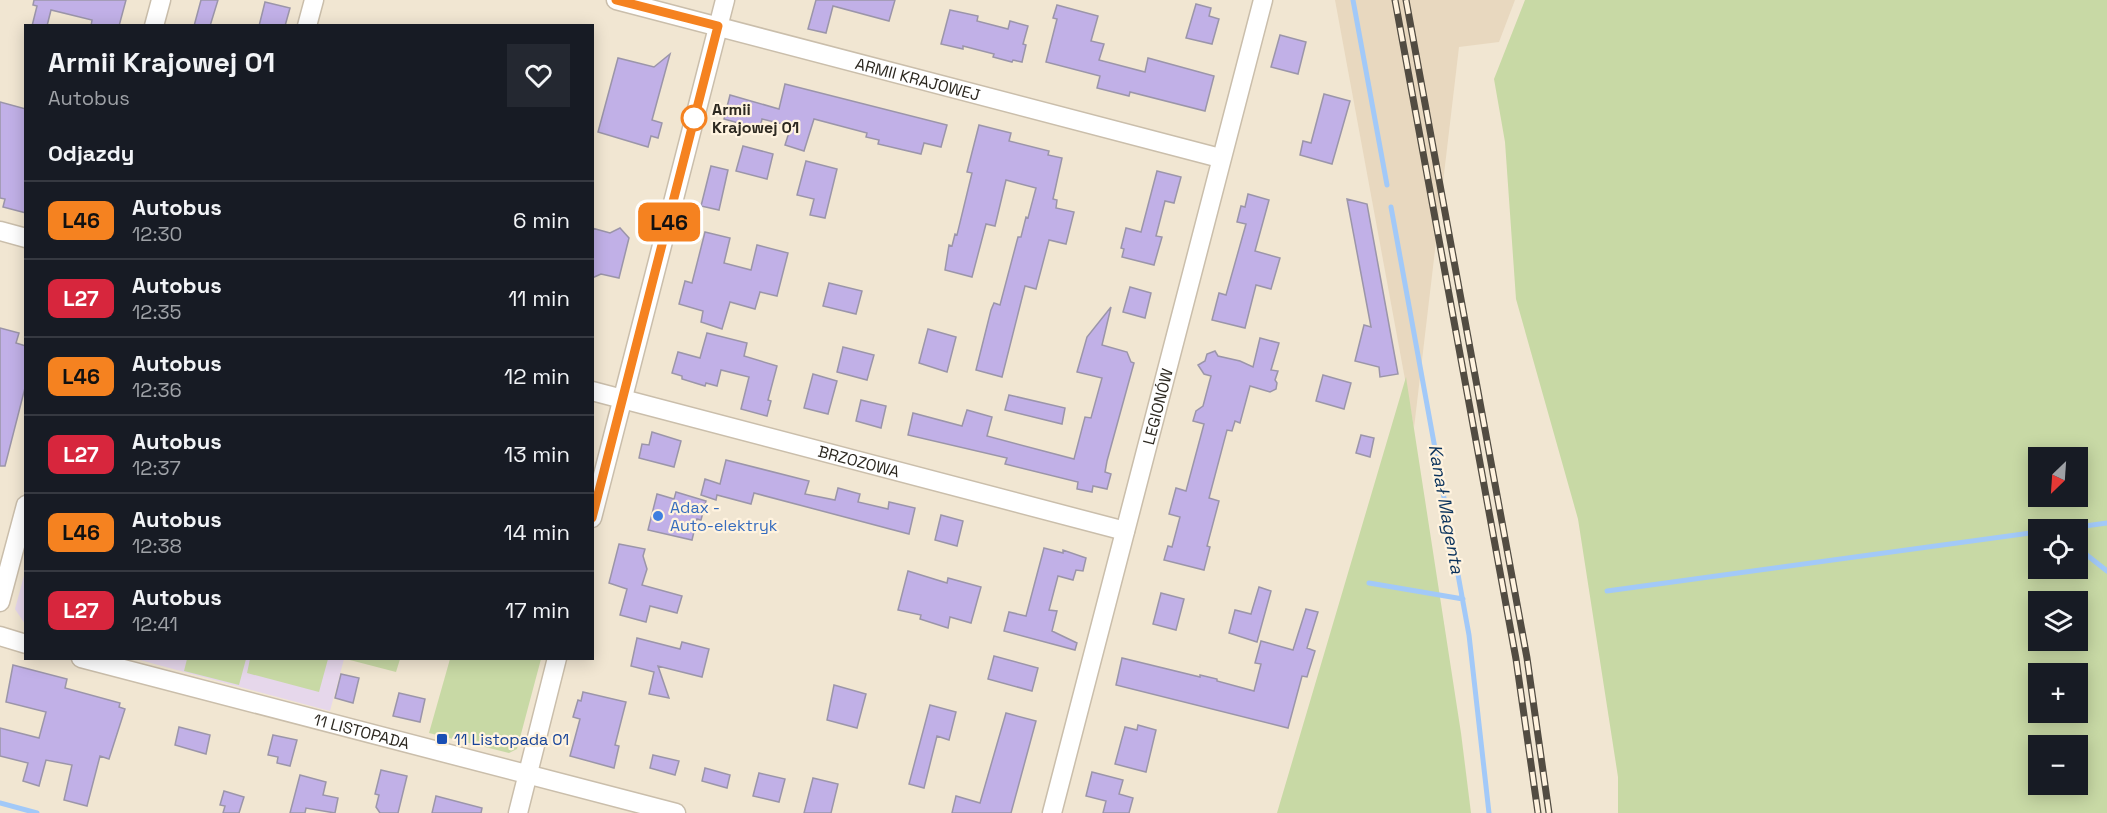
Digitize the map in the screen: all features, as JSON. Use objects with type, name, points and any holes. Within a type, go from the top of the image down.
[{"type":"street","points":[[155,24],[161,0]]},
{"type":"street","points":[[308,24],[314,0]]},
{"type":"street","name":"ARMII KRAJOWEJ","points":[[616,0],[1220,158]]},
{"type":"street","points":[[594,510],[725,0]]},
{"type":"street","name":"LEGIONÓW","points":[[1052,813],[1220,158],[1263,0]]},
{"type":"street","points":[[0,231],[24,237]]},
{"type":"street","name":"BRZOZOWA","points":[[594,392],[1125,531]]},
{"type":"street","points":[[0,602],[24,512]]},
{"type":"street","points":[[0,636],[24,643]]},
{"type":"street","name":"11 LISTOPADA","points":[[89,660],[676,813]]},
{"type":"street","points":[[518,813],[556,660]]},
{"type":"shaded area","points":[[1335,0],[1515,0],[1499,42],[1459,47],[1414,428]]},
{"type":"shaded area","points":[[24,576],[24,622],[15,609]]},
{"type":"shaded area","points":[[140,660],[344,660],[330,711]]},
{"type":"green space","points":[[1525,0],[2107,0],[2107,813],[1618,813],[1618,777],[1578,519],[1516,299],[1505,142],[1494,79]]},
{"type":"green space","points":[[1406,377],[1461,733],[1471,813],[1277,813]]},
{"type":"green space","points":[[187,660],[246,660],[239,685],[184,671]]},
{"type":"green space","points":[[250,660],[328,660],[319,692],[247,673]]},
{"type":"green space","points":[[350,660],[400,660],[396,672]]},
{"type":"green space","points":[[450,660],[541,660],[517,749],[509,753],[429,733]]},
{"type":"building","points":[[34,0],[126,0],[120,24],[91,24],[92,20],[51,10],[48,24],[32,24],[37,6],[33,5]]},
{"type":"building","points":[[201,0],[218,0],[211,24],[195,24]]},
{"type":"building","points":[[816,0],[895,0],[889,21],[833,6],[826,33],[808,29]]},
{"type":"building","points":[[265,2],[290,8],[286,24],[260,24]]},
{"type":"building","points":[[1196,4],[1211,8],[1209,16],[1219,19],[1212,44],[1186,38]]},
{"type":"building","points":[[1057,5],[1098,16],[1091,41],[1104,44],[1099,60],[1145,72],[1148,58],[1214,76],[1205,111],[1130,92],[1129,96],[1097,88],[1100,76],[1046,62],[1057,19],[1053,18]]},
{"type":"building","points":[[950,10],[978,16],[977,21],[1008,29],[1010,21],[1028,26],[1023,44],[1026,45],[1022,62],[993,57],[994,54],[963,46],[963,49],[941,44]]},
{"type":"building","points":[[1280,35],[1306,42],[1298,74],[1271,67]]},
{"type":"building","points":[[670,54],[652,120],[662,123],[658,138],[651,136],[648,147],[598,132],[618,58],[654,67]]},
{"type":"building","points":[[785,84],[947,125],[941,147],[924,143],[921,154],[878,144],[879,140],[866,137],[867,133],[814,119],[804,151],[785,145],[791,126],[762,119],[760,129],[724,119],[730,95],[779,109]]},
{"type":"building","points":[[1324,94],[1350,101],[1332,164],[1300,155],[1303,141],[1311,143]]},
{"type":"building","points":[[0,102],[24,108],[24,212],[3,207],[5,199],[0,198]]},
{"type":"building","points":[[979,125],[1011,133],[1009,141],[1049,151],[1048,155],[1062,158],[1053,199],[1057,200],[1056,208],[1074,212],[1066,244],[1049,240],[1036,289],[1025,286],[1002,377],[976,370],[991,310],[994,303],[1000,305],[1018,237],[1021,237],[1026,217],[1028,218],[1036,188],[1006,180],[995,226],[986,224],[972,277],[945,270],[949,245],[952,246],[955,234],[957,235],[972,173],[967,172]]},
{"type":"building","points":[[743,146],[773,154],[767,179],[736,171]]},
{"type":"building","points":[[806,161],[837,169],[825,218],[810,215],[814,199],[797,195]]},
{"type":"building","points":[[711,166],[728,170],[719,210],[701,206]]},
{"type":"building","points":[[1157,171],[1181,177],[1174,203],[1165,201],[1156,236],[1162,237],[1154,265],[1122,257],[1124,249],[1121,248],[1126,228],[1141,232]]},
{"type":"building","points":[[1248,194],[1269,200],[1255,251],[1280,258],[1271,289],[1256,285],[1245,328],[1212,320],[1219,293],[1226,295],[1246,224],[1237,222],[1241,206],[1245,207]]},
{"type":"building","points":[[1347,199],[1367,204],[1398,374],[1380,377],[1379,367],[1355,361],[1364,325],[1371,327]]},
{"type":"building","points":[[620,228],[629,238],[619,278],[601,274],[594,277],[594,229],[610,233]]},
{"type":"building","points":[[705,232],[730,238],[724,263],[751,270],[757,245],[788,253],[777,296],[760,292],[755,309],[730,302],[722,329],[701,322],[703,311],[679,304],[685,281],[692,283]]},
{"type":"building","points":[[829,283],[862,291],[856,314],[823,306]]},
{"type":"building","points":[[1130,287],[1151,293],[1145,318],[1123,312]]},
{"type":"building","points":[[1111,307],[1102,345],[1127,352],[1131,362],[1134,363],[1107,461],[1105,472],[1111,474],[1107,489],[1093,486],[1092,492],[1077,489],[1078,482],[1005,464],[1007,458],[908,435],[913,413],[962,426],[967,410],[992,417],[987,436],[1074,459],[1085,417],[1091,418],[1102,378],[1077,372],[1087,337]]},
{"type":"building","points":[[0,328],[19,333],[16,343],[24,345],[24,392],[5,466],[0,466]]},
{"type":"building","points":[[928,329],[956,337],[947,372],[919,363]]},
{"type":"building","points":[[707,333],[747,343],[744,356],[777,366],[768,400],[771,401],[767,416],[741,409],[749,377],[721,370],[717,386],[706,383],[705,386],[682,379],[682,376],[672,373],[678,352],[700,358]]},
{"type":"building","points":[[1260,338],[1279,343],[1271,370],[1278,371],[1275,380],[1276,389],[1270,392],[1250,386],[1240,423],[1235,421],[1232,431],[1227,430],[1209,498],[1219,501],[1207,546],[1210,547],[1204,570],[1164,560],[1168,546],[1172,547],[1180,517],[1169,514],[1176,488],[1186,491],[1204,424],[1193,421],[1196,411],[1203,406],[1211,376],[1204,374],[1198,365],[1205,361],[1207,354],[1215,351],[1218,356],[1240,361],[1253,367]]},
{"type":"building","points":[[843,347],[874,355],[867,380],[837,372]]},
{"type":"building","points":[[813,374],[837,381],[828,414],[804,408]]},
{"type":"building","points":[[1323,375],[1351,383],[1344,409],[1316,401]]},
{"type":"building","points":[[1009,395],[1065,408],[1062,424],[1005,410]]},
{"type":"building","points":[[861,400],[886,406],[881,428],[856,421]]},
{"type":"building","points":[[652,432],[681,441],[674,467],[639,458],[642,444],[649,445]]},
{"type":"building","points":[[1361,435],[1374,438],[1370,457],[1356,453]]},
{"type":"building","points":[[726,460],[809,481],[805,494],[835,500],[838,488],[860,494],[858,502],[888,509],[889,502],[915,508],[909,534],[754,493],[751,504],[717,495],[716,500],[701,495],[705,479],[720,484]]},
{"type":"building","points":[[676,492],[706,501],[701,520],[697,519],[692,540],[648,530],[657,494],[674,499]]},
{"type":"building","points":[[941,515],[963,521],[957,546],[935,540]]},
{"type":"building","points":[[619,544],[645,549],[643,556],[647,569],[642,585],[682,596],[677,613],[650,606],[646,622],[620,615],[627,589],[609,583]]},
{"type":"building","points":[[1044,548],[1063,553],[1063,550],[1086,558],[1083,571],[1076,570],[1073,580],[1058,576],[1049,610],[1057,611],[1052,631],[1077,643],[1075,650],[1004,631],[1009,612],[1026,616]]},
{"type":"building","points":[[908,571],[947,583],[948,578],[981,587],[971,623],[950,617],[948,628],[920,619],[921,615],[898,610]]},
{"type":"building","points":[[1259,587],[1271,591],[1257,642],[1229,633],[1235,610],[1251,614]]},
{"type":"building","points":[[1161,593],[1184,599],[1176,630],[1153,624]]},
{"type":"building","points":[[1306,609],[1318,612],[1307,648],[1315,651],[1307,677],[1302,676],[1288,728],[1116,685],[1122,658],[1217,679],[1217,681],[1254,691],[1261,664],[1255,663],[1261,641],[1293,650]]},
{"type":"building","points":[[637,638],[680,649],[682,642],[709,649],[702,677],[658,666],[669,698],[649,694],[654,672],[631,666]]},
{"type":"building","points":[[994,656],[1038,668],[1032,691],[988,679]]},
{"type":"building","points":[[13,665],[67,679],[65,688],[120,703],[119,707],[125,709],[109,759],[100,756],[87,806],[64,800],[72,765],[46,760],[39,786],[23,781],[28,763],[0,756],[0,728],[39,738],[46,712],[6,702]]},
{"type":"building","points":[[341,674],[359,678],[353,703],[335,698]]},
{"type":"building","points":[[834,685],[866,694],[857,728],[827,720]]},
{"type":"building","points":[[583,692],[626,702],[615,745],[619,746],[614,768],[570,756],[580,719],[573,717]]},
{"type":"building","points":[[399,693],[425,699],[420,722],[393,716]]},
{"type":"building","points":[[930,705],[956,712],[949,740],[937,736],[924,788],[909,784]]},
{"type":"building","points":[[1006,713],[1036,721],[1011,813],[952,813],[956,796],[980,803]]},
{"type":"building","points":[[1138,725],[1156,730],[1146,772],[1115,764],[1125,727],[1137,730]]},
{"type":"building","points":[[179,727],[210,735],[206,754],[175,745]]},
{"type":"building","points":[[273,735],[297,740],[290,766],[277,763],[278,757],[268,755]]},
{"type":"building","points":[[653,755],[679,761],[675,775],[650,768]]},
{"type":"building","points":[[705,768],[730,775],[727,788],[702,781]]},
{"type":"building","points":[[381,770],[407,776],[398,813],[380,813],[376,807],[379,795],[375,794]]},
{"type":"building","points":[[1092,772],[1123,780],[1119,794],[1133,798],[1129,813],[1103,813],[1106,801],[1086,796]]},
{"type":"building","points":[[759,773],[785,779],[779,802],[753,796]]},
{"type":"building","points":[[300,775],[326,782],[323,795],[338,798],[335,813],[306,808],[305,813],[290,813]]},
{"type":"building","points":[[813,778],[838,784],[831,813],[804,813]]},
{"type":"building","points":[[224,791],[244,797],[239,813],[223,813],[225,806],[220,805]]},
{"type":"building","points":[[436,796],[482,808],[481,813],[432,813]]},
{"type":"waterway","name":"Kanał Magenta","points":[[1353,0],[1387,185]]},
{"type":"waterway","name":"Kanał Magenta","points":[[1391,207],[1469,635],[1489,813]]},
{"type":"waterway","points":[[2088,526],[2107,523]]},
{"type":"waterway","points":[[1607,591],[2028,533]]},
{"type":"waterway","points":[[2088,556],[2107,571]]},
{"type":"waterway","points":[[1369,583],[1463,599]]},
{"type":"waterway","points":[[0,803],[37,813]]},
{"type":"railway","points":[[1395,0],[1516,659],[1538,813]]},
{"type":"railway","points":[[1406,0],[1527,658],[1549,813]]},
{"type":"bus line","name":"L46","points":[[594,510],[718,26],[616,0]]},
{"type":"place","name":"Armii Krajowej 01","points":[[694,118]]},
{"type":"place","name":"Adax - Auto-elektryk","points":[[658,516]]},
{"type":"place","name":"11 Listopada 01","points":[[442,739]]}]
